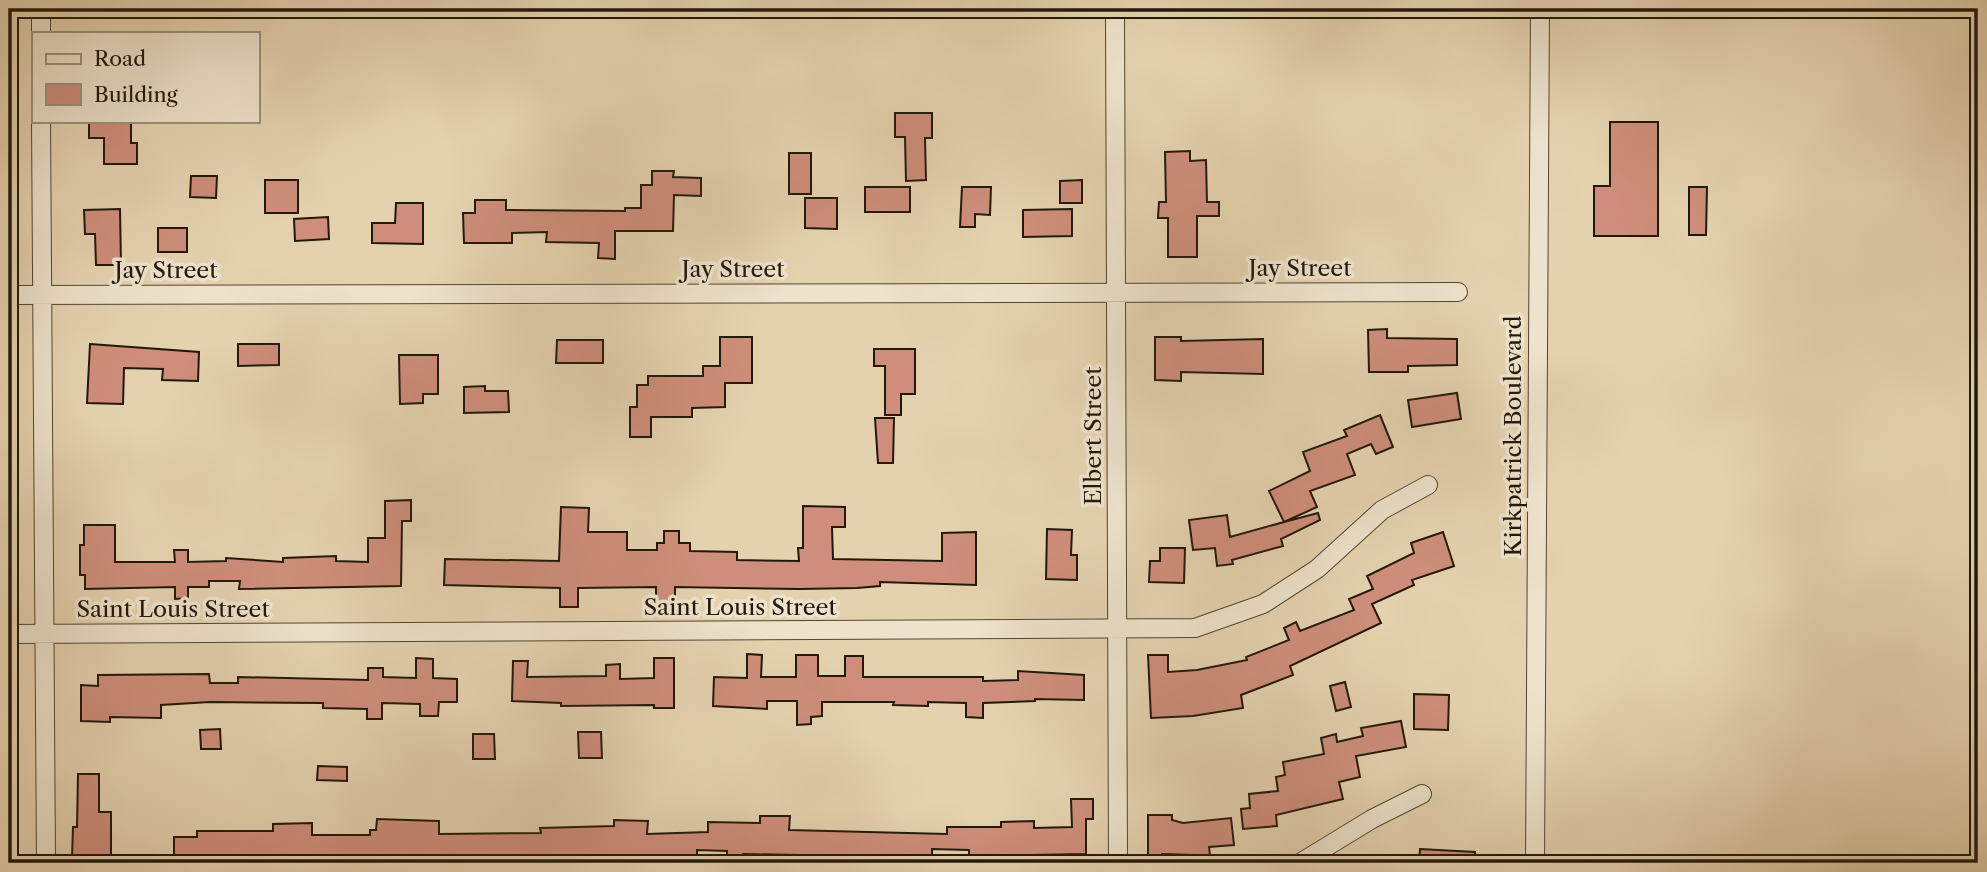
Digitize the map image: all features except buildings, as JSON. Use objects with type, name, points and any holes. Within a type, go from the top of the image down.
[{"type":"street","points":[[41,9],[41,32]]},
{"type":"street","name":"Elbert Street","points":[[1115,9],[1118,863]]},
{"type":"street","name":"Kirkpatrick Boulevard","points":[[1535,863],[1540,9]]},
{"type":"street","points":[[41,122],[46,863]]},
{"type":"street","name":"Jay Street","points":[[9,295],[1458,292]]},
{"type":"street","name":"Saint Louis Street","points":[[9,634],[1195,628],[1263,604],[1317,569],[1382,510],[1428,485]]},
{"type":"street","points":[[1300,863],[1372,819],[1422,794]]}]
